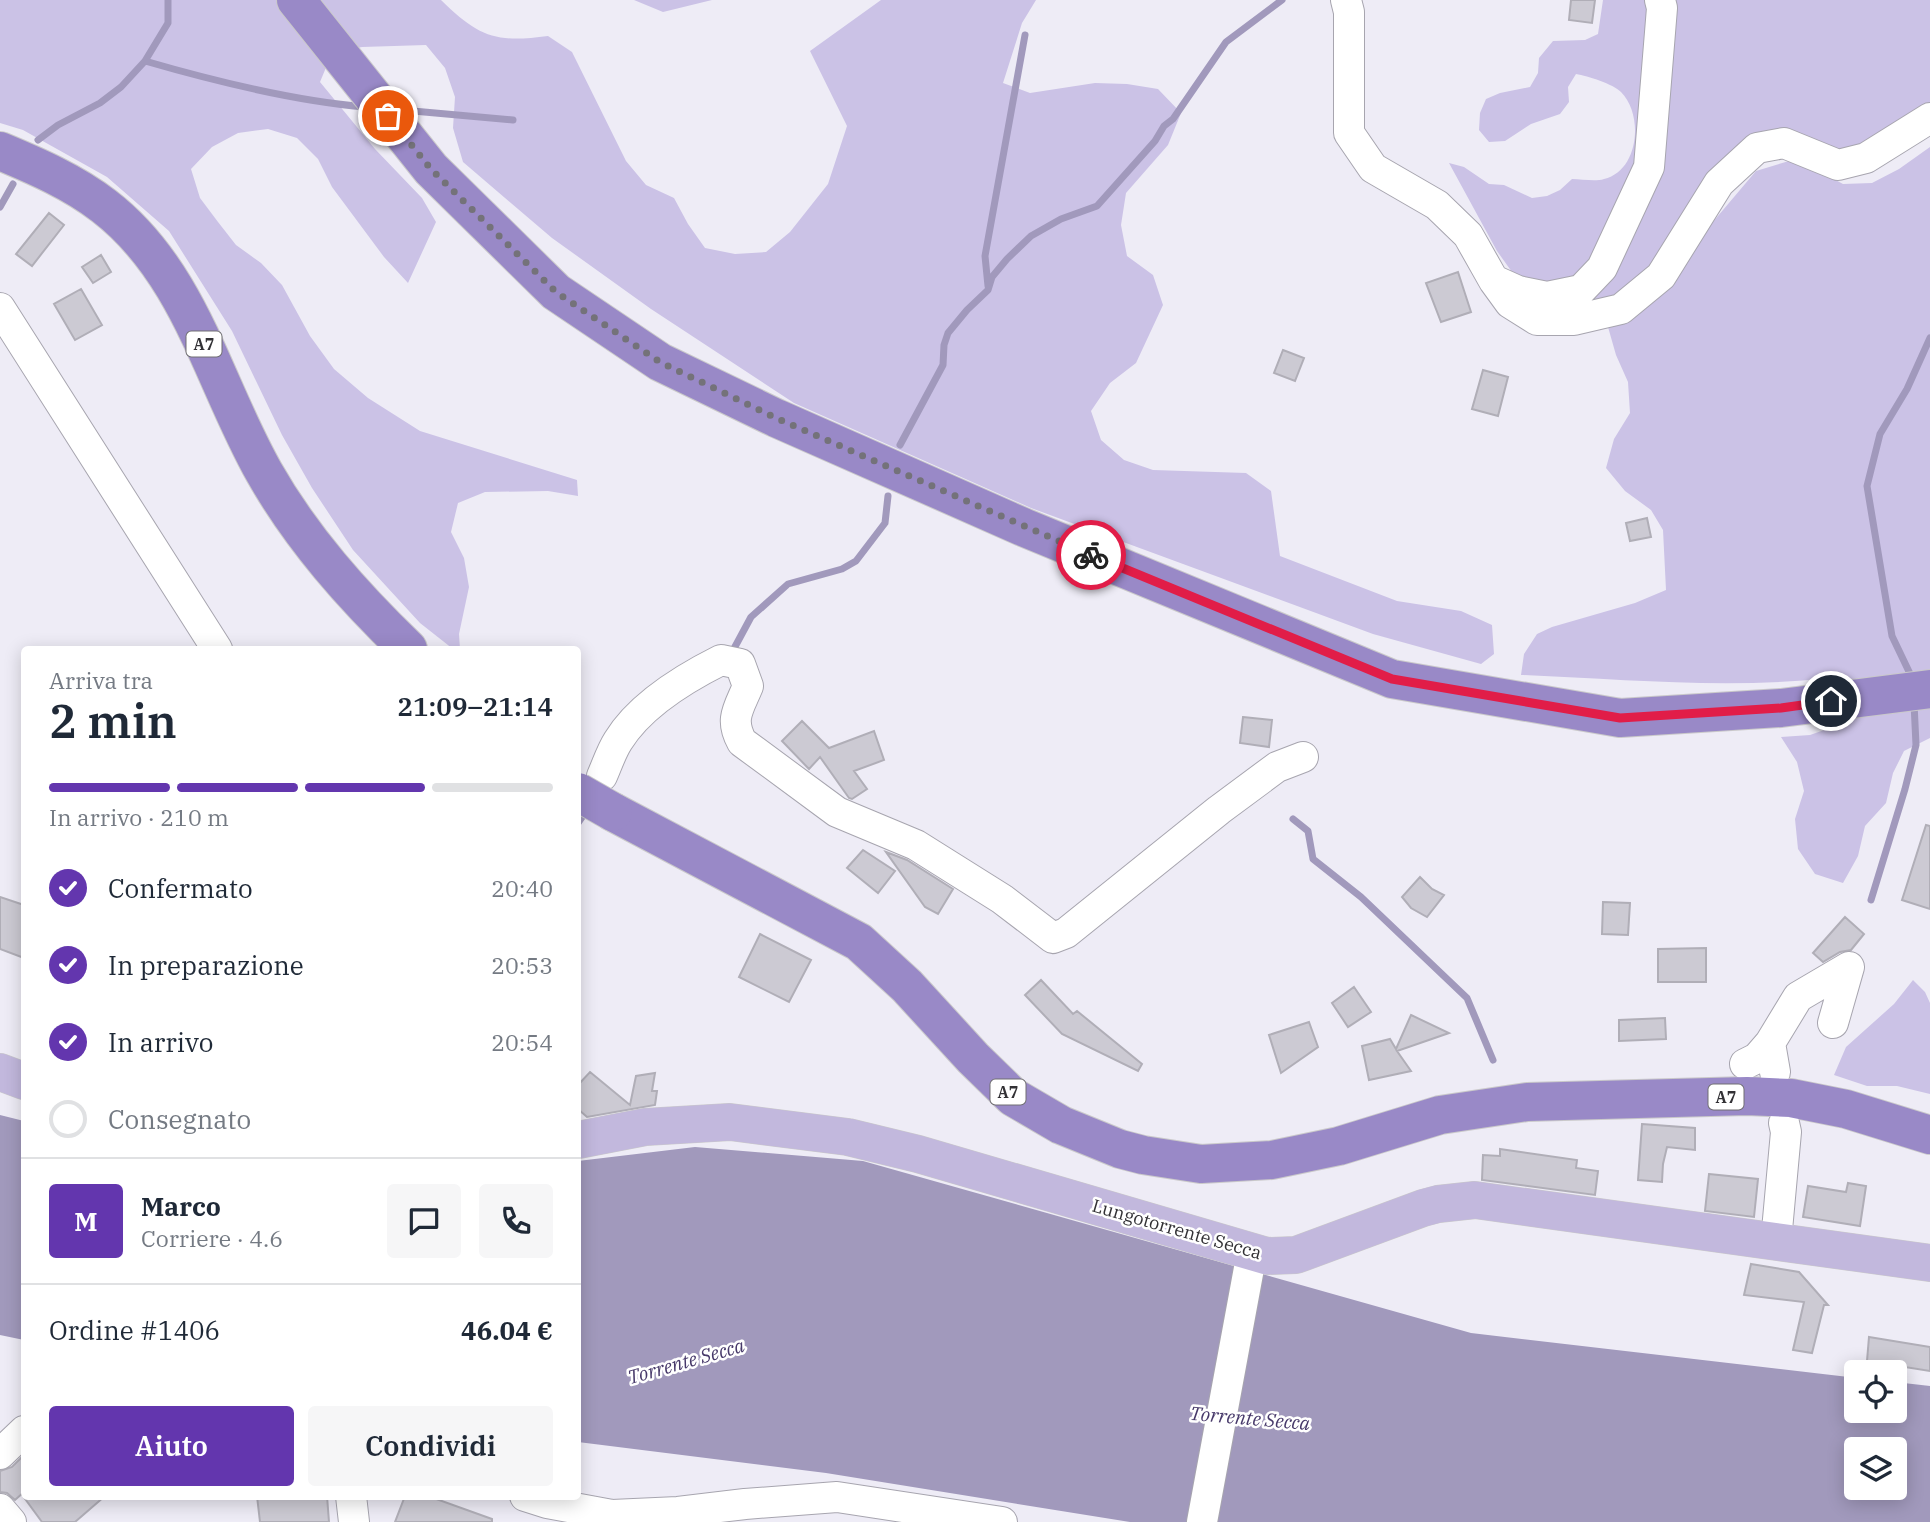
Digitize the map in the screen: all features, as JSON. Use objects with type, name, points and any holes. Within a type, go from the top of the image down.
[{"type":"highway","points":[[296,0],[431,169],[556,292],[660,362],[776,418],[1023,527],[1392,679],[1620,718],[1781,708],[1930,689]]},
{"type":"highway","name":"A7","points":[[0,151],[64,180],[103,205],[134,233],[157,259],[191,316],[242,428],[292,518],[352,592],[405,646]]},
{"type":"highway","name":"A7","points":[[590,784],[613,812],[859,942],[907,986],[1013,1097],[1032,1110],[1099,1141],[1143,1155],[1200,1164],[1272,1160],[1339,1146],[1440,1115],[1527,1102],[1791,1098],[1846,1109],[1930,1135]]},
{"type":"main road","points":[[0,1072],[21,1081]]},
{"type":"main road","name":"Lungotorrente Secca","points":[[581,1139],[645,1127],[730,1122],[848,1137],[918,1154],[1250,1264],[1279,1256],[1296,1255],[1423,1208],[1446,1202],[1475,1200],[1930,1263]]},
{"type":"street","points":[[1346,0],[1349,12],[1349,133],[1373,168],[1437,205],[1468,235],[1510,303],[1537,320],[1574,320],[1621,309],[1661,276],[1719,183],[1756,148],[1784,143],[1838,165],[1866,158],[1930,118]]},
{"type":"street","points":[[1494,281],[1518,291],[1547,297],[1581,290],[1602,268],[1649,167],[1662,8],[1660,0]]},
{"type":"street","points":[[0,308],[215,646]]},
{"type":"street","points":[[590,784],[618,740],[651,705],[686,679],[722,660],[740,664],[748,686],[735,718],[736,731],[742,742],[837,812],[916,845],[1002,899],[1053,938],[1066,933],[1277,767],[1303,757]]},
{"type":"street","points":[[1745,1064],[1757,1058],[1770,1042],[1798,997],[1849,967],[1833,1023]]},
{"type":"street","points":[[1770,1042],[1775,1072]]},
{"type":"street","points":[[1776,1241],[1786,1132],[1784,1123]]},
{"type":"street","points":[[1202,1522],[1250,1264]]},
{"type":"street","points":[[0,1454],[21,1434]]},
{"type":"street","points":[[538,1500],[612,1515],[678,1517],[745,1504],[837,1497],[1002,1522]]},
{"type":"street","points":[[351,1500],[354,1522]]},
{"type":"street","points":[[0,1509],[11,1522]]},
{"type":"shaded area","points":[[0,0],[441,0],[466,22],[489,35],[514,39],[548,36],[572,52],[626,161],[646,185],[674,198],[705,248],[735,254],[766,252],[790,232],[828,184],[847,126],[810,51],[881,0],[1036,0],[1022,23],[1003,83],[1030,93],[1095,83],[1158,89],[1181,113],[1168,145],[1126,193],[1121,225],[1127,256],[1153,275],[1163,305],[1136,363],[1110,383],[1091,411],[1101,440],[1124,460],[1153,470],[1246,473],[1271,491],[1280,556],[1397,601],[1461,611],[1492,625],[1494,654],[1481,664],[1373,634],[1031,508],[794,403],[651,309],[552,238],[463,162],[453,128],[455,97],[445,68],[426,45],[362,47],[332,53],[320,82],[375,149],[422,198],[436,222],[408,283],[384,257],[332,187],[318,159],[297,138],[268,129],[238,133],[212,147],[191,169],[200,198],[218,222],[236,245],[261,263],[282,285],[310,336],[334,369],[368,398],[420,431],[577,480],[578,496],[548,491],[485,492],[458,503],[451,532],[464,558],[469,587],[459,634],[460,646],[449,646],[420,623],[353,550],[312,488],[282,435],[232,331],[169,231],[107,177],[23,130],[0,123]]},
{"type":"shaded area","points":[[634,0],[712,0],[663,12]]},
{"type":"shaded area","points":[[1603,0],[1930,0],[1930,108],[1863,151],[1837,155],[1769,137],[1656,265],[1600,309],[1517,279],[1497,251],[1449,163],[1464,167],[1489,184],[1504,185],[1532,198],[1547,196],[1560,190],[1572,179],[1604,179],[1616,174],[1625,165],[1631,154],[1635,128],[1628,102],[1621,92],[1612,86],[1581,75],[1576,74],[1568,87],[1569,102],[1560,114],[1531,124],[1505,141],[1489,142],[1479,130],[1480,113],[1486,99],[1500,93],[1530,87],[1538,73],[1539,58],[1553,41],[1585,40],[1598,34]]},
{"type":"shaded area","points":[[1930,147],[1930,738],[1904,751],[1893,773],[1886,803],[1865,826],[1858,856],[1843,883],[1815,874],[1798,849],[1795,819],[1804,791],[1797,762],[1781,737],[1810,735],[1830,728],[1820,679],[1708,683],[1521,675],[1524,654],[1537,634],[1552,627],[1635,603],[1666,590],[1663,530],[1651,510],[1625,491],[1606,468],[1614,439],[1630,413],[1628,382],[1608,327],[1657,299],[1712,223],[1756,171],[1789,161],[1817,170],[1843,184],[1872,183],[1899,169]]},
{"type":"shaded area","points":[[1913,980],[1925,992],[1930,1003],[1930,1094],[1897,1086],[1867,1086],[1834,1075],[1846,1047],[1894,1004]]},
{"type":"water","points":[[0,1115],[21,1120],[21,1339],[0,1335]]},
{"type":"water","name":"Torrente Secca","points":[[695,1147],[863,1161],[1471,1333],[1844,1376],[1844,1423],[1907,1423],[1907,1383],[1930,1386],[1930,1522],[1130,1522],[826,1473],[581,1442],[581,1161]]},
{"type":"building","points":[[1571,0],[1595,0],[1592,23],[1569,20]]},
{"type":"building","points":[[49,213],[64,225],[32,266],[16,254]]},
{"type":"building","points":[[101,255],[111,272],[93,283],[82,267]]},
{"type":"building","points":[[1458,272],[1471,312],[1441,322],[1426,283]]},
{"type":"building","points":[[81,289],[102,325],[75,340],[54,304]]},
{"type":"building","points":[[1283,350],[1304,358],[1295,381],[1274,373]]},
{"type":"building","points":[[1483,370],[1508,377],[1498,416],[1472,409]]},
{"type":"building","points":[[1647,518],[1651,537],[1630,541],[1626,523]]},
{"type":"building","points":[[1243,717],[1272,720],[1269,747],[1240,743]]},
{"type":"building","points":[[802,721],[829,748],[874,731],[884,760],[854,771],[867,789],[852,799],[849,798],[820,757],[809,769],[782,741]]},
{"type":"building","points":[[1926,825],[1930,826],[1930,909],[1902,900]]},
{"type":"building","points":[[863,850],[895,871],[878,893],[847,868]]},
{"type":"building","points":[[886,852],[907,860],[953,889],[938,914],[925,907]]},
{"type":"building","points":[[1420,877],[1432,889],[1444,895],[1427,917],[1411,908],[1402,897]]},
{"type":"building","points":[[0,897],[21,904],[21,957],[0,949]]},
{"type":"building","points":[[1603,902],[1630,903],[1628,935],[1602,934]]},
{"type":"building","points":[[1845,917],[1864,934],[1851,950],[1840,952],[1823,962],[1813,953]]},
{"type":"building","points":[[760,934],[811,960],[789,1002],[739,977]]},
{"type":"building","points":[[1706,948],[1706,982],[1658,982],[1658,949]]},
{"type":"building","points":[[1041,980],[1073,1014],[1077,1011],[1142,1064],[1138,1071],[1062,1034],[1025,995]]},
{"type":"building","points":[[1354,987],[1371,1012],[1348,1027],[1332,1003]]},
{"type":"building","points":[[1411,1015],[1449,1033],[1397,1051],[1411,1071],[1369,1080],[1362,1046],[1390,1039],[1396,1049]]},
{"type":"building","points":[[1665,1018],[1666,1039],[1619,1041],[1619,1020]]},
{"type":"building","points":[[1309,1022],[1318,1047],[1281,1073],[1269,1035]]},
{"type":"building","points":[[590,1072],[630,1105],[636,1076],[655,1073],[652,1091],[657,1091],[655,1105],[587,1117],[581,1112],[581,1082]]},
{"type":"building","points":[[1642,1124],[1695,1128],[1695,1150],[1667,1147],[1662,1182],[1638,1180]]},
{"type":"building","points":[[1500,1149],[1577,1160],[1576,1168],[1598,1171],[1595,1195],[1482,1180],[1483,1155],[1500,1156]]},
{"type":"building","points":[[1709,1174],[1758,1179],[1754,1217],[1705,1211]]},
{"type":"building","points":[[1848,1183],[1866,1186],[1860,1226],[1803,1217],[1808,1186],[1846,1192]]},
{"type":"building","points":[[1751,1264],[1799,1272],[1828,1305],[1824,1305],[1812,1353],[1793,1350],[1804,1302],[1744,1295]]},
{"type":"building","points":[[1869,1337],[1930,1347],[1930,1371],[1907,1367],[1907,1360],[1867,1360]]},
{"type":"building","points":[[21,1458],[21,1495],[15,1500],[7,1493],[0,1492],[0,1471],[12,1467]]},
{"type":"building","points":[[26,1500],[100,1500],[75,1522],[42,1522]]},
{"type":"building","points":[[257,1500],[327,1500],[329,1522],[260,1522]]},
{"type":"building","points":[[403,1500],[439,1500],[492,1519],[492,1522],[395,1522]]},
{"type":"waterway","points":[[38,140],[58,125],[100,103],[121,87],[145,61],[168,23],[168,0]]},
{"type":"waterway","points":[[900,445],[943,365],[948,333],[988,290],[992,277],[1007,259],[1031,236],[1061,219],[1097,206],[1155,141],[1164,126],[1173,119],[1226,42],[1282,0]]},
{"type":"waterway","points":[[988,286],[985,256],[1025,35]]},
{"type":"waterway","points":[[145,61],[254,89],[366,107]]},
{"type":"waterway","points":[[402,110],[513,120]]},
{"type":"waterway","points":[[0,207],[13,184]]},
{"type":"waterway","points":[[1913,680],[1892,636],[1867,486],[1880,434],[1907,389],[1930,338]]},
{"type":"waterway","points":[[730,656],[751,617],[788,584],[842,569],[856,561],[885,523],[888,496]]},
{"type":"waterway","points":[[1871,900],[1916,745],[1914,703]]},
{"type":"waterway","points":[[581,819],[587,810]]},
{"type":"waterway","points":[[1293,819],[1308,831],[1313,859],[1361,897],[1467,998],[1493,1060]]},
{"type":"way so far","points":[[388,116],[431,169],[556,292],[660,362],[776,418],[1091,555]]},
{"type":"route","points":[[1091,555],[1392,679],[1620,718],[1781,708],[1831,701]]}]
